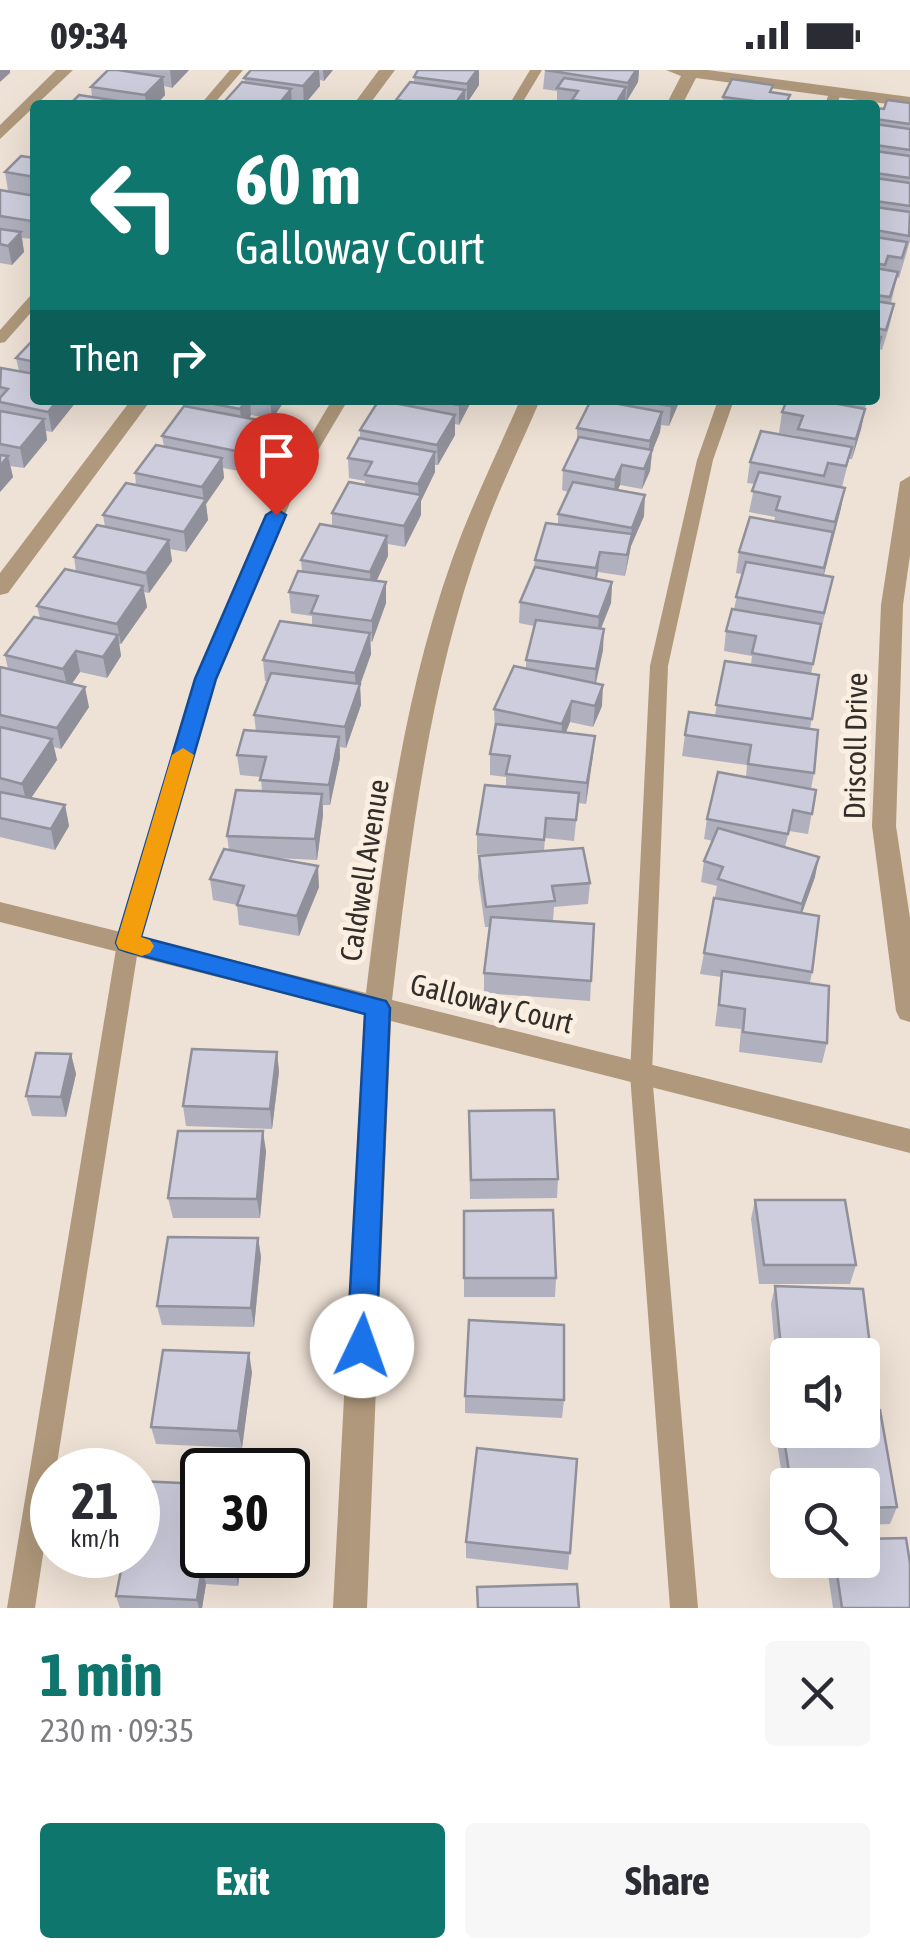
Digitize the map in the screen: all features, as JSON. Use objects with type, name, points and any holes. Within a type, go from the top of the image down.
[{"type":"street","points":[[35,100],[65,70]]},
{"type":"street","points":[[365,100],[388,70]]},
{"type":"street","points":[[676,100],[685,71],[833,99],[859,100]]},
{"type":"street","points":[[880,101],[910,102]]},
{"type":"street","points":[[0,134],[30,104]]},
{"type":"street","points":[[0,588],[137,405]]},
{"type":"street","name":"Caldwell Avenue","points":[[350,1608],[378,1008],[398,846],[430,675],[472,535],[528,405]]},
{"type":"street","name":"Driscoll Drive","points":[[910,482],[892,605],[884,826],[910,1011]]},
{"type":"street","name":"Galloway Court","points":[[0,912],[910,1142]]},
{"type":"lane","points":[[210,100],[237,70]]},
{"type":"lane","points":[[519,100],[536,70]]},
{"type":"lane","points":[[0,339],[30,305]]},
{"type":"lane","points":[[21,1608],[128,943],[206,679],[290,484],[337,405]]},
{"type":"lane","points":[[684,1608],[640,1074],[659,666],[705,460],[724,405]]},
{"type":"building","points":[[108,70],[163,77],[145,95],[91,87]]},
{"type":"building","points":[[251,70],[317,70],[303,86],[244,78]]},
{"type":"building","points":[[418,70],[477,70],[467,84],[414,77]]},
{"type":"building","points":[[545,70],[636,70],[628,83]]},
{"type":"building","points":[[564,78],[626,87],[618,100],[572,100],[578,91],[557,88]]},
{"type":"building","points":[[732,79],[773,85],[770,92],[790,95],[788,100],[723,97]]},
{"type":"building","points":[[242,82],[291,89],[282,100],[226,100]]},
{"type":"building","points":[[410,82],[465,90],[458,100],[396,100]]},
{"type":"building","points":[[79,95],[112,100],[74,100]]},
{"type":"building","points":[[887,100],[910,103],[910,124],[880,120],[880,109],[884,109]]},
{"type":"building","points":[[880,125],[910,129],[910,150],[880,146]]},
{"type":"building","points":[[880,152],[910,156],[910,178],[880,174]]},
{"type":"building","points":[[21,156],[30,157],[30,176],[5,172]]},
{"type":"building","points":[[880,179],[910,183],[910,206],[880,202]]},
{"type":"building","points":[[0,190],[30,195],[30,221],[0,216]]},
{"type":"building","points":[[880,208],[910,212],[909,236],[880,231]]},
{"type":"building","points":[[0,229],[21,232],[8,246],[0,244]]},
{"type":"building","points":[[880,238],[907,242],[902,258],[888,256],[885,265],[880,264]]},
{"type":"building","points":[[880,269],[898,272],[890,297],[880,296]]},
{"type":"building","points":[[880,302],[894,304],[886,330],[880,329]]},
{"type":"building","points":[[30,343],[30,361],[16,358]]},
{"type":"building","points":[[1,368],[30,373],[30,405],[54,405],[48,412],[0,402],[8,389],[0,387]]},
{"type":"building","points":[[376,405],[404,405],[455,415],[437,445],[360,430]]},
{"type":"building","points":[[588,405],[624,405],[662,412],[650,441],[577,428]]},
{"type":"building","points":[[785,405],[865,409],[856,439],[798,429],[803,416],[782,412]]},
{"type":"building","points":[[184,406],[258,420],[236,451],[162,436]]},
{"type":"building","points":[[0,411],[44,419],[20,448],[0,444]]},
{"type":"building","points":[[761,431],[852,447],[846,466],[828,463],[824,476],[750,462]]},
{"type":"building","points":[[579,437],[652,450],[644,469],[622,465],[615,480],[563,470]]},
{"type":"building","points":[[359,438],[435,452],[418,484],[365,475],[372,462],[348,458]]},
{"type":"building","points":[[156,445],[222,458],[202,487],[135,473]]},
{"type":"building","points":[[759,472],[845,488],[835,522],[776,510],[780,497],[752,491]]},
{"type":"building","points":[[349,482],[421,495],[404,526],[332,513]]},
{"type":"building","points":[[573,482],[645,495],[632,528],[558,514]]},
{"type":"building","points":[[126,483],[206,499],[184,532],[103,515]]},
{"type":"building","points":[[750,517],[833,532],[824,568],[739,552]]},
{"type":"building","points":[[546,523],[632,534],[627,555],[600,552],[596,568],[535,560]]},
{"type":"building","points":[[320,524],[387,536],[370,572],[301,560]]},
{"type":"building","points":[[97,525],[169,540],[146,573],[74,557]]},
{"type":"building","points":[[746,562],[833,577],[824,613],[736,597]]},
{"type":"building","points":[[535,567],[612,582],[599,617],[520,602]]},
{"type":"building","points":[[65,569],[143,586],[117,624],[37,606]]},
{"type":"building","points":[[298,571],[386,582],[372,621],[311,613],[318,596],[289,592]]},
{"type":"building","points":[[732,609],[821,624],[813,664],[752,653],[756,636],[726,631]]},
{"type":"building","points":[[34,617],[118,635],[103,657],[76,651],[63,669],[5,655]]},
{"type":"building","points":[[536,620],[604,629],[596,669],[526,660]]},
{"type":"building","points":[[280,621],[370,633],[355,673],[263,660]]},
{"type":"building","points":[[725,661],[819,675],[812,719],[716,705]]},
{"type":"building","points":[[514,666],[603,685],[595,706],[572,701],[562,724],[494,709]]},
{"type":"building","points":[[0,667],[85,687],[57,728],[0,715]]},
{"type":"building","points":[[271,673],[360,684],[345,727],[254,715]]},
{"type":"building","points":[[689,712],[818,730],[814,773],[748,764],[751,745],[685,735]]},
{"type":"building","points":[[496,724],[595,736],[587,783],[506,774],[510,756],[490,754]]},
{"type":"building","points":[[0,727],[52,739],[22,784],[0,778]]},
{"type":"building","points":[[244,730],[339,737],[329,785],[260,780],[266,757],[237,755]]},
{"type":"building","points":[[718,772],[816,790],[812,814],[793,810],[788,834],[707,819]]},
{"type":"building","points":[[485,785],[579,793],[576,820],[546,818],[544,840],[477,834]]},
{"type":"building","points":[[236,790],[322,794],[315,839],[227,836]]},
{"type":"building","points":[[0,792],[65,805],[51,829],[0,818]]},
{"type":"building","points":[[718,828],[819,857],[802,904],[718,879],[723,867],[704,861]]},
{"type":"building","points":[[583,848],[590,883],[552,886],[555,901],[486,907],[479,856]]},
{"type":"building","points":[[224,849],[318,866],[297,916],[237,905],[244,886],[210,879]]},
{"type":"building","points":[[714,898],[819,916],[812,972],[704,953]]},
{"type":"building","points":[[491,917],[594,924],[591,981],[484,973]]},
{"type":"building","points":[[722,971],[829,986],[827,1043],[743,1032],[745,1009],[719,1005]]},
{"type":"building","points":[[192,1049],[277,1052],[270,1109],[183,1106]]},
{"type":"building","points":[[36,1053],[71,1054],[61,1097],[26,1096]]},
{"type":"building","points":[[554,1110],[558,1179],[471,1180],[469,1111]]},
{"type":"building","points":[[178,1131],[263,1131],[257,1199],[168,1198]]},
{"type":"building","points":[[755,1200],[845,1200],[856,1265],[764,1265]]},
{"type":"building","points":[[553,1210],[556,1278],[464,1278],[464,1211]]},
{"type":"building","points":[[168,1237],[258,1238],[251,1308],[157,1306]]},
{"type":"building","points":[[775,1286],[863,1289],[869,1338],[780,1338]]},
{"type":"building","points":[[469,1320],[564,1325],[564,1400],[465,1396]]},
{"type":"building","points":[[163,1350],[249,1353],[238,1431],[151,1427]]},
{"type":"building","points":[[880,1410],[897,1507],[880,1507],[880,1468],[788,1468],[785,1448],[880,1448]]},
{"type":"building","points":[[477,1448],[577,1459],[570,1553],[466,1542]]},
{"type":"building","points":[[160,1482],[180,1483],[180,1578],[200,1578],[197,1600],[116,1596],[120,1578],[160,1578]]},
{"type":"building","points":[[906,1538],[910,1608],[842,1608],[838,1578],[880,1578],[880,1539]]},
{"type":"building","points":[[577,1584],[579,1608],[478,1608],[477,1587]]},
{"type":"slow traffic","points":[[142,946],[128,943],[183,755]]},
{"type":"route","points":[[276,515],[206,679],[128,943],[378,1008],[362,1346]]}]
